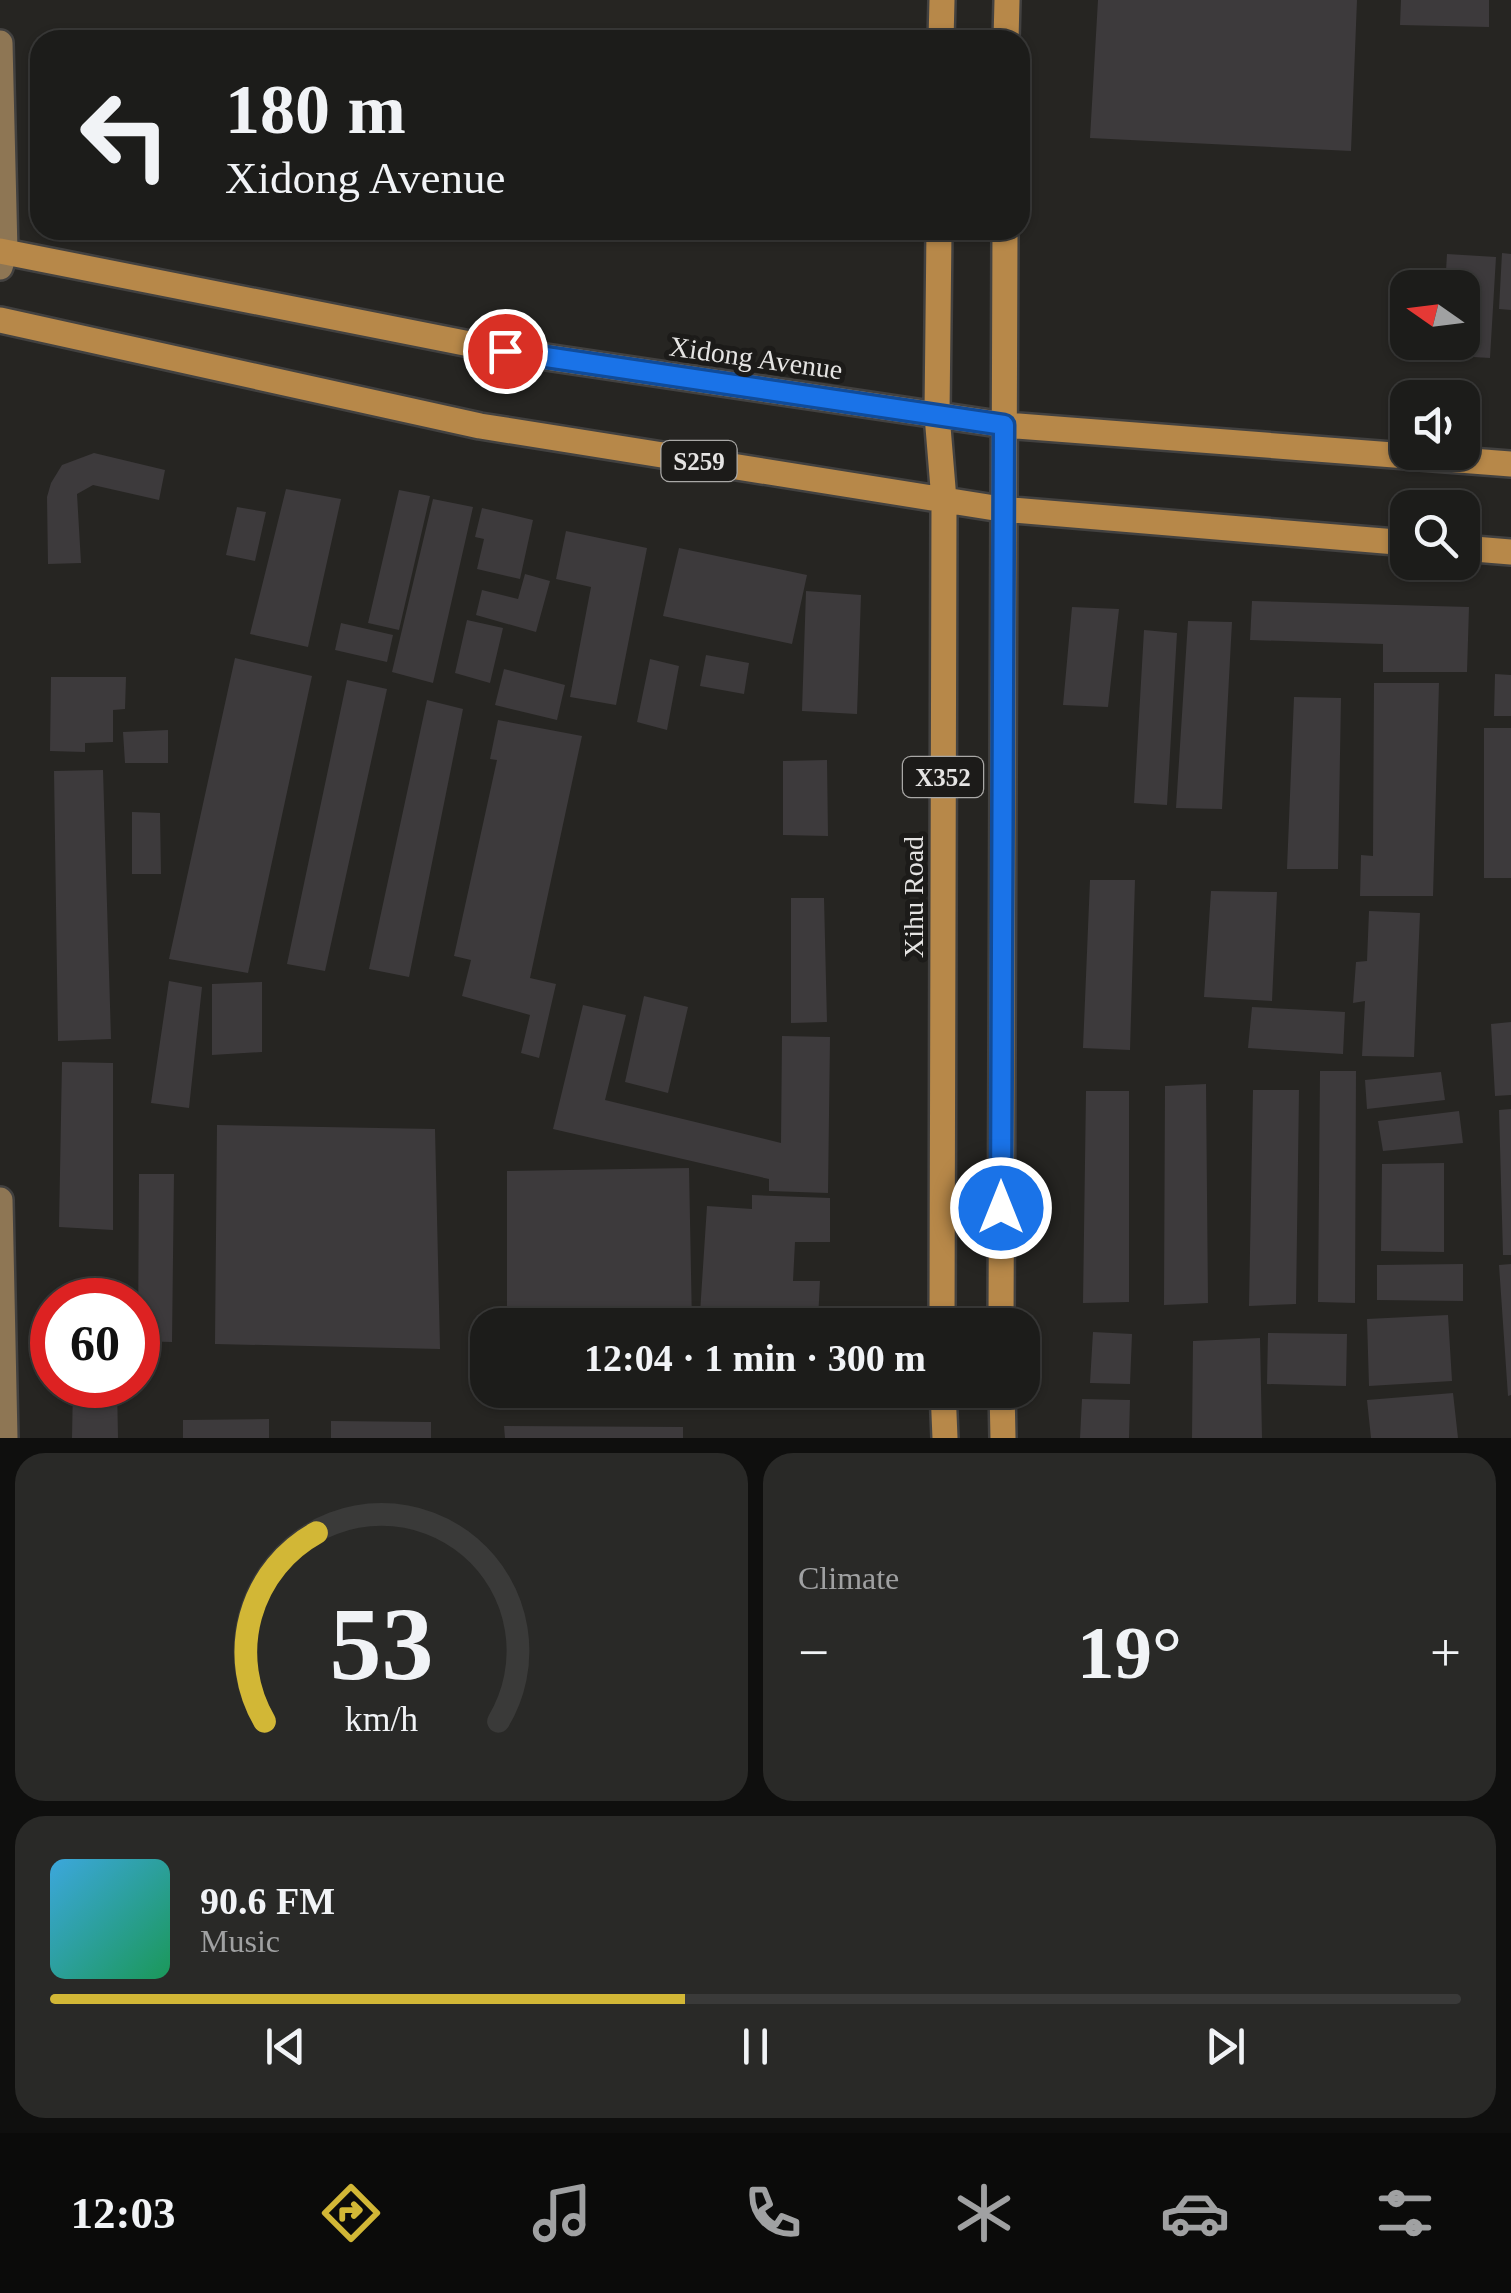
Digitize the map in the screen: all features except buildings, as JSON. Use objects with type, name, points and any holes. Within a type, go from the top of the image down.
[{"type":"main road","points":[[941,30],[942,0]]},
{"type":"main road","points":[[1006,0],[1006,30]]},
{"type":"main road","name":"Xihu Road","points":[[939,240],[937,416],[944,500],[942,1308]]},
{"type":"main road","name":"X352","points":[[1001,1308],[1001,508],[1006,240]]},
{"type":"main road","name":"Xidong Avenue","points":[[2,257],[505,351],[937,416],[1004,425],[1511,464]]},
{"type":"main road","name":"S259","points":[[0,320],[480,426],[944,500],[1390,541]]},
{"type":"main road","points":[[1480,549],[1511,552]]},
{"type":"main road","points":[[944,1408],[945,1438]]},
{"type":"main road","points":[[1002,1408],[1002,1438]]},
{"type":"street","points":[[0,43],[2,257]]},
{"type":"street","points":[[0,1200],[5,1438]]},
{"type":"route","points":[[505,351],[1004,425],[1001,1208]]}]
